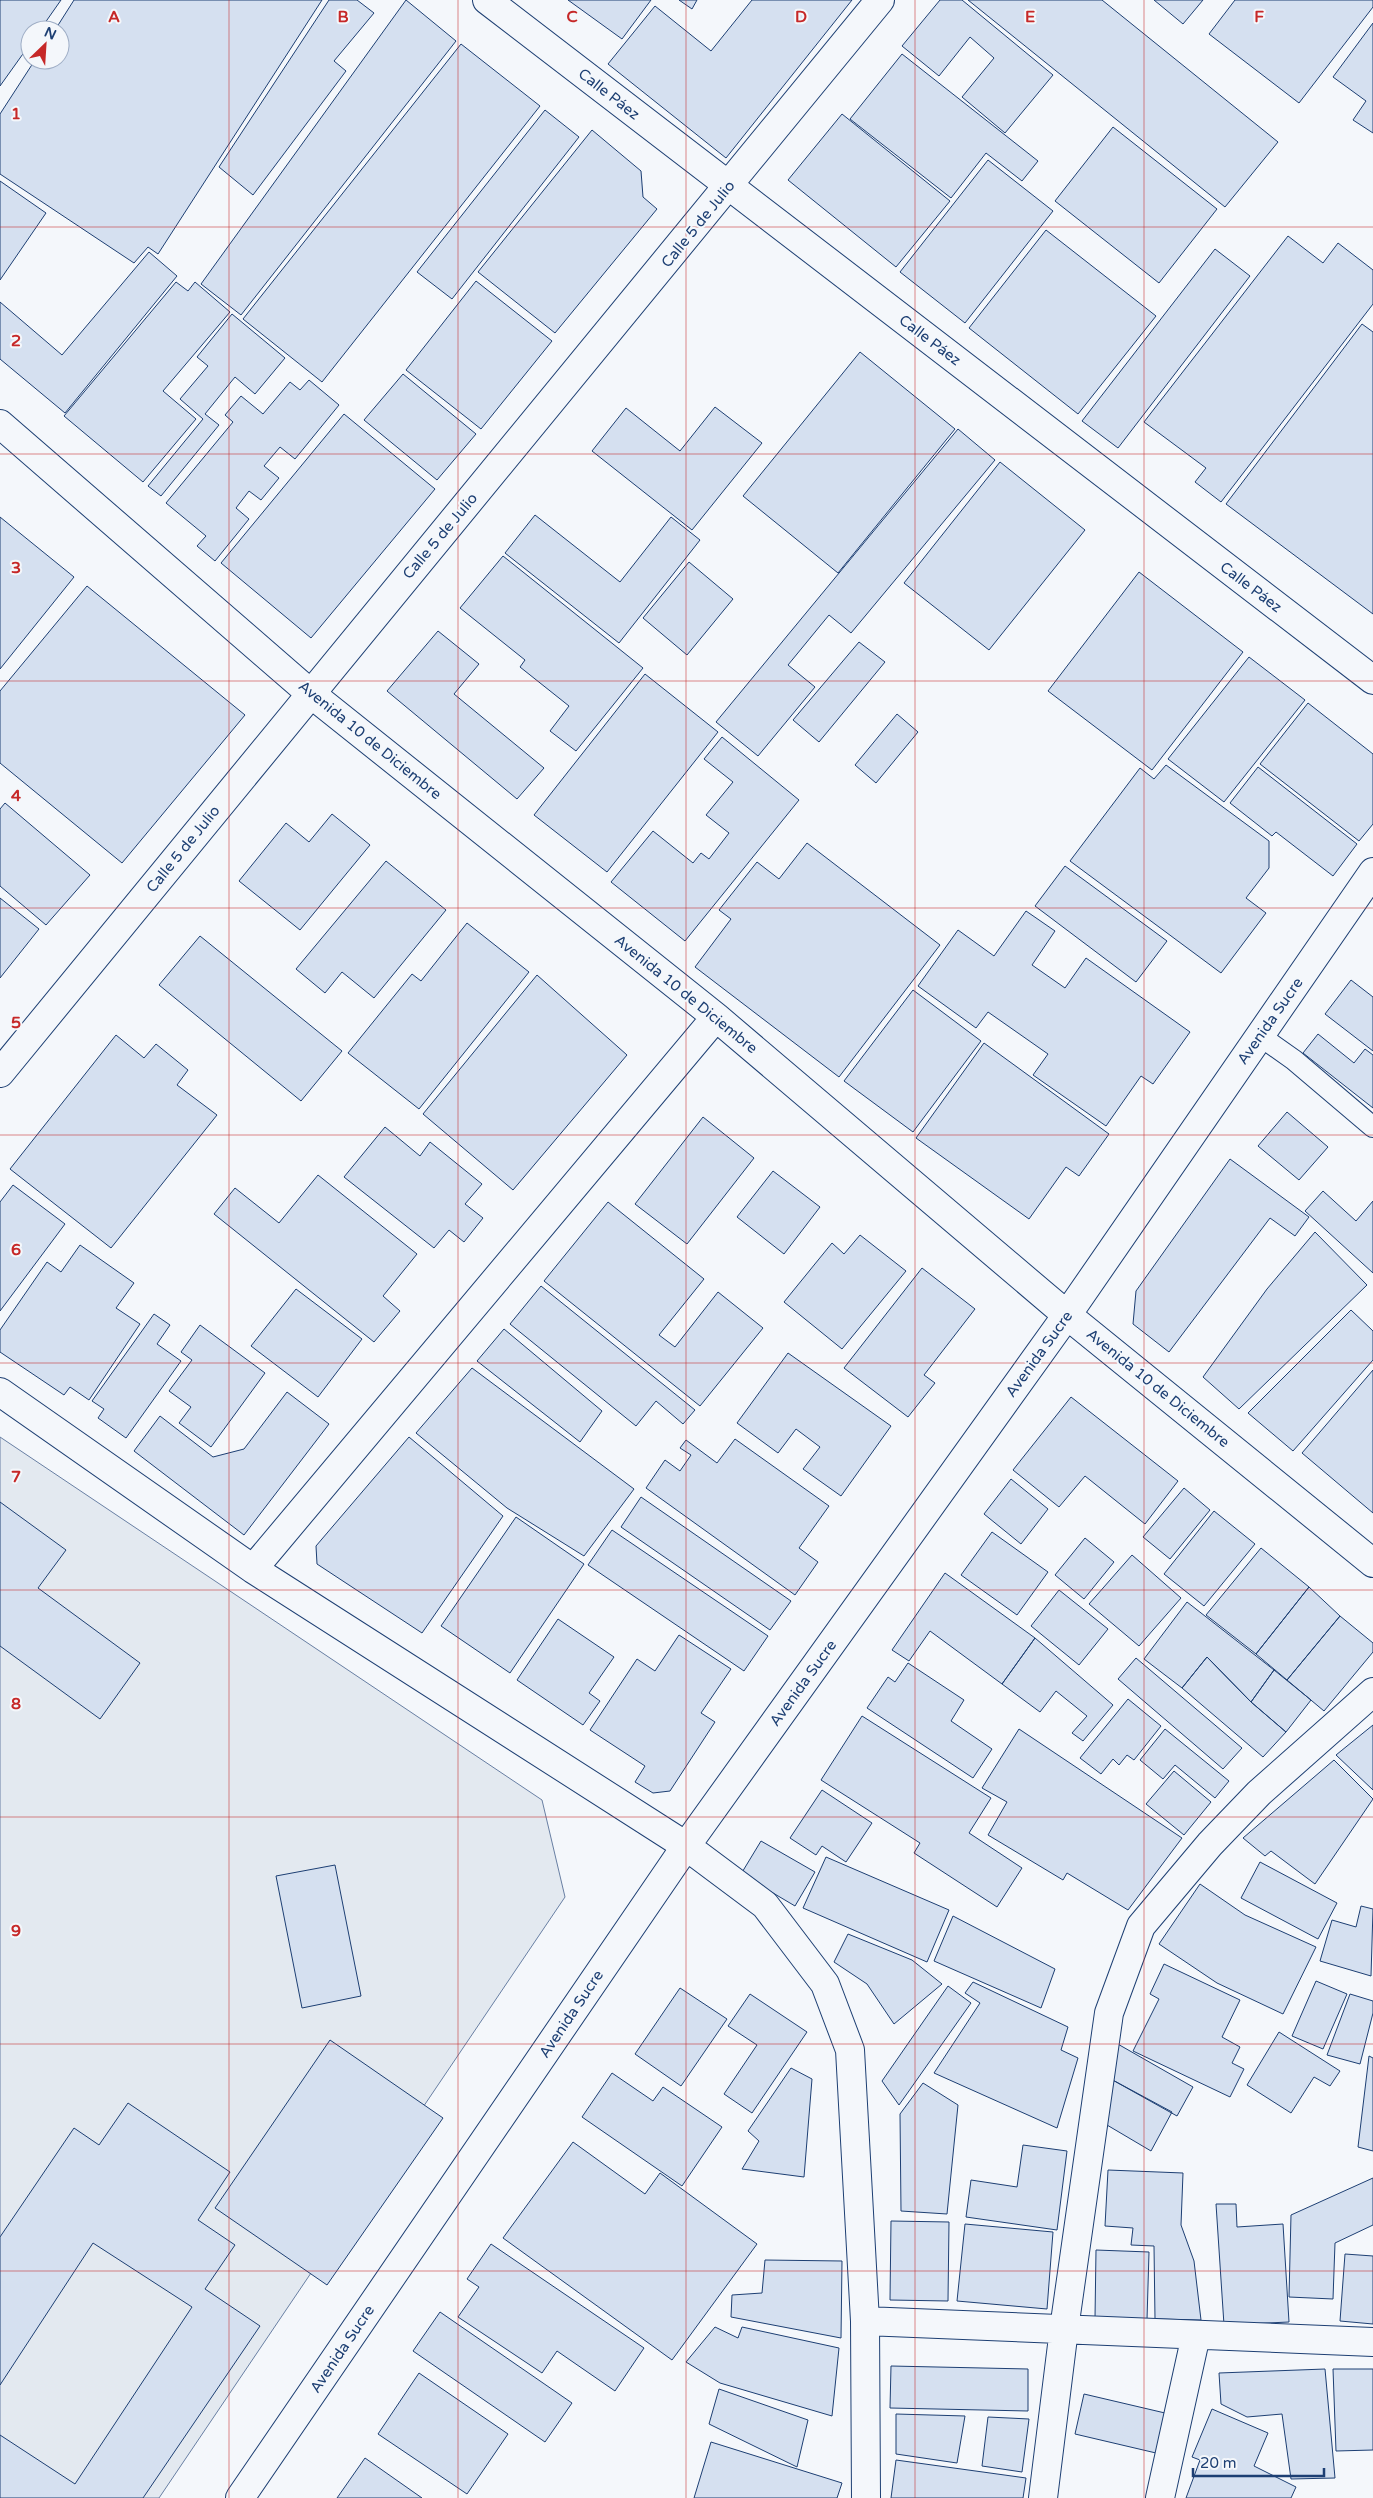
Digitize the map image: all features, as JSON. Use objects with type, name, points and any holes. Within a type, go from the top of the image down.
[{"type":"street","name":"Calle Páez","points":[[487,0],[1373,680]]},
{"type":"street","name":"Calle 5 de Julio","points":[[0,1073],[880,0]]},
{"type":"street","name":"Avenida 10 de Diciembre","points":[[0,424],[310,693],[716,1017],[1067,1315],[1373,1563]]},
{"type":"street","name":"Avenida Sucre","points":[[240,2498],[686,1846],[1067,1315],[1373,872]]},
{"type":"street","points":[[253,1569],[716,1017]]},
{"type":"street","points":[[0,1392],[253,1569],[686,1846],[765,1905],[825,1984],[850,2050],[865,2321],[866,2498]]},
{"type":"street","points":[[1043,2498],[1064,2329],[1108,2014],[1142,1926],[1210,1844],[1259,1793],[1373,1692]]},
{"type":"street","points":[[865,2321],[1373,2342]]},
{"type":"street","points":[[1160,2498],[1196,2335]]},
{"type":"lane","points":[[1260,1036],[1294,1060],[1373,1127]]},
{"type":"shaded area","points":[[0,1437],[542,1800],[565,1897],[159,2498],[0,2498]]},
{"type":"building","points":[[0,0],[61,0],[47,20],[20,20],[20,58],[0,86]]},
{"type":"building","points":[[74,0],[322,0],[158,254],[148,247],[134,263],[0,174],[0,114],[29,70],[70,70],[70,20],[61,20]]},
{"type":"building","points":[[329,0],[357,0],[374,13],[334,61],[346,71],[253,195],[219,167]]},
{"type":"building","points":[[406,0],[456,41],[241,315],[201,284]]},
{"type":"building","points":[[568,0],[651,0],[622,39]]},
{"type":"building","points":[[679,0],[697,0],[692,9]]},
{"type":"building","points":[[752,0],[852,0],[726,158],[608,64],[655,6],[711,51]]},
{"type":"building","points":[[940,0],[962,0],[1053,75],[1005,133],[962,97],[994,58],[970,37],[939,76],[902,46]]},
{"type":"building","points":[[968,0],[1102,0],[1278,142],[1225,207]]},
{"type":"building","points":[[1154,0],[1203,0],[1183,24]]},
{"type":"building","points":[[1235,0],[1373,0],[1373,7],[1299,103],[1209,34]]},
{"type":"building","points":[[1373,23],[1373,133],[1353,120],[1366,101],[1333,77]]},
{"type":"building","points":[[461,44],[540,106],[322,382],[243,319]]},
{"type":"building","points":[[902,54],[1038,161],[1022,181],[986,153],[951,198],[850,119]]},
{"type":"building","points":[[545,110],[579,137],[452,299],[417,272]]},
{"type":"building","points":[[842,114],[950,201],[896,267],[788,180]]},
{"type":"building","points":[[1113,127],[1217,209],[1159,283],[1055,201]]},
{"type":"building","points":[[592,130],[641,171],[643,197],[657,209],[555,333],[478,272]]},
{"type":"building","points":[[988,160],[1053,211],[965,323],[900,272]]},
{"type":"building","points":[[0,181],[46,213],[0,280]]},
{"type":"building","points":[[1046,230],[1156,316],[1078,414],[969,328]]},
{"type":"building","points":[[1288,236],[1323,263],[1338,243],[1373,270],[1373,304],[1221,502],[1195,482],[1206,468],[1144,422]]},
{"type":"building","points":[[1215,249],[1250,276],[1118,448],[1082,421]]},
{"type":"building","points":[[149,252],[177,276],[65,413],[0,359],[0,302],[62,355]]},
{"type":"building","points":[[476,281],[552,341],[481,429],[406,370]]},
{"type":"building","points":[[176,282],[188,291],[195,282],[230,312],[163,391],[196,419],[143,482],[64,416]]},
{"type":"building","points":[[232,314],[285,358],[255,394],[235,377],[205,414],[219,425],[161,496],[148,486],[203,419],[180,399],[208,366],[197,357]]},
{"type":"building","points":[[1362,324],[1373,332],[1373,614],[1226,504]]},
{"type":"building","points":[[860,352],[955,429],[838,573],[743,496]]},
{"type":"building","points":[[403,374],[476,434],[437,480],[364,420]]},
{"type":"building","points":[[309,380],[339,405],[295,459],[280,447],[264,466],[279,478],[261,500],[249,491],[236,508],[249,519],[215,561],[197,546],[206,536],[166,503],[233,422],[225,415],[241,396],[263,414],[290,382],[300,390]]},
{"type":"building","points":[[715,407],[762,443],[692,530],[592,451],[626,408],[680,451]]},
{"type":"building","points":[[344,414],[435,489],[311,638],[221,563]]},
{"type":"building","points":[[958,429],[995,460],[851,633],[829,615],[788,665],[815,687],[758,756],[716,722]]},
{"type":"building","points":[[1000,462],[1085,530],[989,650],[904,583]]},
{"type":"building","points":[[535,515],[620,582],[671,517],[700,540],[619,643],[505,553]]},
{"type":"building","points":[[0,517],[74,577],[0,669]]},
{"type":"building","points":[[503,556],[643,668],[576,751],[550,731],[569,706],[520,667],[525,660],[460,608]]},
{"type":"building","points":[[689,562],[733,599],[687,655],[643,618]]},
{"type":"building","points":[[1139,572],[1243,652],[1152,770],[1048,691]]},
{"type":"building","points":[[87,586],[245,715],[122,863],[0,763],[0,691]]},
{"type":"building","points":[[438,631],[479,664],[454,694],[544,768],[517,799],[387,691]]},
{"type":"building","points":[[859,642],[885,662],[819,742],[793,720]]},
{"type":"building","points":[[1249,657],[1305,700],[1224,802],[1168,759]]},
{"type":"building","points":[[645,674],[718,732],[607,872],[534,815]]},
{"type":"building","points":[[1308,703],[1373,754],[1373,824],[1359,841],[1260,764]]},
{"type":"building","points":[[897,714],[918,732],[876,783],[855,765]]},
{"type":"building","points":[[722,737],[799,800],[685,941],[611,882],[653,831],[693,863],[701,853],[709,859],[729,833],[706,815],[733,782],[704,759]]},
{"type":"building","points":[[1166,765],[1269,841],[1269,868],[1246,898],[1266,913],[1221,973],[1070,861],[1140,768],[1154,779]]},
{"type":"building","points":[[1258,767],[1357,844],[1333,876],[1276,832],[1272,836],[1230,803]]},
{"type":"building","points":[[5,803],[90,875],[46,925],[0,886],[0,809]]},
{"type":"building","points":[[332,814],[370,845],[300,930],[239,881],[286,823],[309,842]]},
{"type":"building","points":[[807,843],[940,945],[839,1077],[695,967],[731,919],[719,910],[757,862],[779,879]]},
{"type":"building","points":[[386,861],[446,910],[374,998],[342,972],[325,993],[296,969]]},
{"type":"building","points":[[1065,866],[1167,941],[1136,982],[1035,906]]},
{"type":"building","points":[[0,898],[39,929],[0,978]]},
{"type":"building","points":[[1026,911],[1055,931],[1032,965],[1065,988],[1086,958],[1190,1032],[1153,1084],[1141,1076],[1106,1126],[1033,1075],[1048,1054],[988,1012],[976,1028],[918,986],[958,930],[994,956]]},
{"type":"building","points":[[467,923],[529,972],[419,1109],[348,1053],[412,974],[421,981]]},
{"type":"building","points":[[200,936],[342,1051],[301,1101],[159,985]]},
{"type":"building","points":[[537,975],[627,1055],[513,1190],[423,1114]]},
{"type":"building","points":[[1351,980],[1373,997],[1373,1051],[1325,1014]]},
{"type":"building","points":[[913,990],[981,1041],[913,1132],[844,1081]]},
{"type":"building","points":[[1318,1034],[1354,1063],[1365,1049],[1373,1055],[1373,1108],[1303,1053]]},
{"type":"building","points":[[116,1035],[144,1058],[156,1044],[188,1070],[177,1085],[217,1115],[111,1248],[10,1169]]},
{"type":"building","points":[[984,1043],[1109,1134],[1079,1176],[1066,1167],[1029,1219],[916,1138]]},
{"type":"building","points":[[1287,1112],[1328,1147],[1299,1180],[1258,1146]]},
{"type":"building","points":[[703,1117],[754,1158],[687,1244],[635,1204]]},
{"type":"building","points":[[385,1127],[420,1156],[430,1142],[482,1184],[465,1204],[483,1218],[464,1242],[449,1230],[434,1248],[344,1177]]},
{"type":"building","points":[[1230,1159],[1309,1217],[1295,1236],[1270,1218],[1169,1352],[1133,1324],[1136,1291]]},
{"type":"building","points":[[773,1171],[820,1207],[784,1254],[737,1217]]},
{"type":"building","points":[[318,1175],[417,1254],[383,1296],[400,1311],[374,1342],[214,1214],[235,1188],[279,1223]]},
{"type":"building","points":[[13,1185],[65,1224],[0,1311],[0,1202]]},
{"type":"building","points":[[1323,1191],[1356,1221],[1373,1201],[1373,1273],[1305,1211]]},
{"type":"building","points":[[608,1202],[704,1279],[659,1335],[675,1347],[718,1292],[763,1328],[700,1406],[544,1281]]},
{"type":"building","points":[[1315,1232],[1367,1285],[1239,1409],[1203,1377],[1267,1289]]},
{"type":"building","points":[[860,1235],[906,1271],[842,1349],[784,1302],[832,1243],[844,1254]]},
{"type":"building","points":[[80,1245],[134,1283],[116,1308],[140,1324],[89,1400],[70,1387],[64,1395],[0,1352],[0,1330],[47,1262],[61,1272]]},
{"type":"building","points":[[922,1268],[975,1309],[924,1375],[935,1383],[908,1417],[844,1368]]},
{"type":"building","points":[[541,1286],[695,1410],[683,1424],[656,1401],[636,1426],[510,1324]]},
{"type":"building","points":[[296,1289],[362,1339],[318,1397],[251,1346]]},
{"type":"building","points":[[1351,1310],[1373,1331],[1373,1360],[1293,1451],[1248,1413]]},
{"type":"building","points":[[154,1314],[170,1325],[157,1344],[181,1361],[126,1438],[98,1418],[104,1409],[92,1401]]},
{"type":"building","points":[[200,1325],[265,1373],[211,1447],[179,1423],[191,1407],[169,1391],[192,1360],[181,1352]]},
{"type":"building","points":[[504,1329],[602,1411],[580,1442],[477,1361]]},
{"type":"building","points":[[788,1353],[891,1426],[841,1496],[803,1469],[820,1447],[796,1429],[778,1453],[737,1423]]},
{"type":"building","points":[[472,1368],[634,1489],[584,1556],[507,1508],[416,1433]]},
{"type":"building","points":[[1373,1370],[1373,1513],[1302,1453]]},
{"type":"building","points":[[287,1392],[329,1424],[244,1535],[134,1451],[160,1416],[213,1457],[244,1449]]},
{"type":"building","points":[[1071,1397],[1178,1481],[1145,1524],[1085,1476],[1059,1507],[1013,1470]]},
{"type":"building","points":[[409,1437],[503,1516],[422,1633],[317,1564],[316,1546]]},
{"type":"building","points":[[735,1439],[829,1506],[799,1548],[818,1562],[795,1595],[646,1488],[665,1460],[680,1471],[691,1455],[680,1448],[686,1440],[717,1463]]},
{"type":"building","points":[[1011,1479],[1048,1509],[1021,1544],[984,1514]]},
{"type":"building","points":[[1184,1488],[1210,1510],[1170,1559],[1143,1537]]},
{"type":"building","points":[[641,1497],[791,1601],[770,1630],[621,1527]]},
{"type":"building","points":[[0,1502],[66,1550],[38,1588],[140,1663],[100,1719],[0,1646]]},
{"type":"building","points":[[1214,1511],[1255,1544],[1204,1606],[1164,1574]]},
{"type":"building","points":[[516,1517],[584,1564],[510,1673],[441,1626]]},
{"type":"building","points":[[612,1530],[768,1636],[744,1671],[588,1565]]},
{"type":"building","points":[[992,1532],[1048,1572],[1017,1615],[961,1575]]},
{"type":"building","points":[[1085,1538],[1114,1562],[1084,1599],[1055,1575]]},
{"type":"building","points":[[1261,1548],[1309,1587],[1256,1654],[1206,1615]]},
{"type":"building","points":[[1132,1555],[1181,1598],[1139,1646],[1089,1604]]},
{"type":"building","points":[[945,1573],[1035,1638],[1002,1684],[930,1631],[909,1661],[892,1650]]},
{"type":"building","points":[[1309,1587],[1340,1616],[1287,1680],[1256,1654]]},
{"type":"building","points":[[1059,1590],[1108,1629],[1079,1665],[1031,1626]]},
{"type":"building","points":[[1187,1602],[1274,1670],[1251,1702],[1207,1657],[1182,1688],[1144,1659]]},
{"type":"building","points":[[1340,1616],[1373,1643],[1373,1652],[1324,1711],[1287,1680]]},
{"type":"building","points":[[558,1619],[614,1657],[589,1693],[600,1701],[583,1725],[517,1680]]},
{"type":"building","points":[[679,1635],[731,1669],[701,1713],[715,1722],[670,1791],[653,1793],[635,1782],[645,1766],[590,1730],[637,1659],[655,1671]]},
{"type":"building","points":[[1035,1638],[1113,1705],[1083,1741],[1072,1733],[1087,1716],[1056,1691],[1040,1712],[1002,1684]]},
{"type":"building","points":[[1207,1657],[1251,1702],[1286,1732],[1263,1757],[1182,1688]]},
{"type":"building","points":[[1136,1658],[1242,1748],[1223,1769],[1118,1679]]},
{"type":"building","points":[[908,1663],[964,1700],[951,1721],[992,1749],[973,1778],[867,1708],[888,1677],[895,1682]]},
{"type":"building","points":[[1274,1670],[1311,1700],[1286,1732],[1251,1702]]},
{"type":"building","points":[[1128,1699],[1161,1726],[1134,1760],[1127,1755],[1119,1765],[1113,1759],[1101,1774],[1080,1758]]},
{"type":"building","points":[[862,1716],[991,1798],[969,1833],[1022,1868],[997,1907],[914,1853],[920,1843],[821,1780]]},
{"type":"building","points":[[1373,1725],[1373,1790],[1336,1755]]},
{"type":"building","points":[[1019,1729],[1182,1838],[1128,1910],[1067,1873],[1063,1880],[988,1835],[1007,1802],[982,1788]]},
{"type":"building","points":[[1165,1729],[1229,1781],[1215,1798],[1175,1765],[1163,1779],[1140,1760]]},
{"type":"building","points":[[1334,1760],[1373,1799],[1315,1884],[1271,1851],[1265,1856],[1243,1838]]},
{"type":"building","points":[[1174,1771],[1211,1802],[1184,1835],[1146,1804]]},
{"type":"building","points":[[822,1790],[872,1823],[846,1862],[822,1846],[816,1855],[790,1838]]},
{"type":"building","points":[[761,1841],[815,1872],[795,1906],[741,1874]]},
{"type":"building","points":[[826,1857],[949,1910],[927,1962],[803,1908]]},
{"type":"building","points":[[1260,1862],[1337,1903],[1318,1939],[1241,1898]]},
{"type":"building","points":[[335,1865],[361,1996],[302,2008],[276,1876]]},
{"type":"building","points":[[1200,1884],[1245,1915],[1316,1947],[1283,2014],[1217,1983],[1159,1944]]},
{"type":"building","points":[[1361,1906],[1373,1909],[1371,1976],[1320,1961],[1332,1920],[1356,1927]]},
{"type":"building","points":[[953,1916],[1055,1969],[1041,2008],[934,1961]]},
{"type":"building","points":[[848,1934],[912,1960],[942,1984],[894,2024],[867,1984],[834,1962]]},
{"type":"building","points":[[1164,1964],[1240,2000],[1222,2037],[1240,2047],[1232,2063],[1244,2069],[1230,2097],[1133,2051],[1159,1999],[1150,1994]]},
{"type":"building","points":[[1316,1981],[1347,1994],[1323,2049],[1292,2036]]},
{"type":"building","points":[[973,1982],[1068,2027],[1061,2050],[1078,2058],[1057,2128],[934,2073],[980,2003],[965,1993]]},
{"type":"building","points":[[948,1986],[971,2003],[899,2105],[882,2081]]},
{"type":"building","points":[[680,1988],[727,2019],[681,2086],[635,2054]]},
{"type":"building","points":[[750,1994],[807,2032],[752,2113],[724,2094],[757,2045],[728,2026]]},
{"type":"building","points":[[1350,1994],[1373,2001],[1373,2013],[1360,2064],[1327,2055]]},
{"type":"building","points":[[1279,2032],[1340,2071],[1330,2086],[1314,2077],[1291,2113],[1247,2085]]},
{"type":"building","points":[[330,2040],[443,2118],[327,2285],[215,2208]]},
{"type":"building","points":[[1116,2043],[1193,2087],[1177,2116],[1109,2078]]},
{"type":"building","points":[[1369,2056],[1373,2058],[1373,2151],[1358,2147]]},
{"type":"building","points":[[791,2068],[812,2079],[804,2177],[742,2169],[759,2141],[748,2131]]},
{"type":"building","points":[[612,2073],[653,2101],[663,2087],[722,2127],[682,2186],[582,2117]]},
{"type":"building","points":[[1109,2078],[1172,2112],[1151,2151],[1107,2125]]},
{"type":"building","points":[[923,2083],[958,2105],[947,2214],[901,2211],[900,2114]]},
{"type":"building","points":[[128,2103],[230,2172],[198,2220],[235,2245],[205,2289],[260,2326],[143,2498],[0,2498],[0,2435],[75,2484],[192,2307],[93,2243],[0,2385],[0,2237],[74,2128],[99,2145]]},
{"type":"building","points":[[573,2142],[645,2194],[660,2173],[757,2244],[672,2360],[503,2238]]},
{"type":"building","points":[[1023,2145],[1067,2151],[1057,2230],[966,2217],[971,2180],[1017,2187]]},
{"type":"building","points":[[1108,2170],[1183,2173],[1181,2225],[1194,2261],[1201,2320],[1155,2319],[1154,2246],[1131,2245],[1133,2228],[1105,2226]]},
{"type":"building","points":[[1373,2178],[1373,2225],[1335,2243],[1333,2299],[1289,2297],[1291,2215]]},
{"type":"building","points":[[1216,2204],[1236,2204],[1237,2227],[1283,2224],[1289,2322],[1224,2325]]},
{"type":"building","points":[[891,2221],[949,2222],[948,2301],[890,2300]]},
{"type":"building","points":[[965,2224],[1053,2232],[1047,2309],[957,2301]]},
{"type":"building","points":[[491,2244],[644,2348],[615,2391],[557,2351],[542,2373],[458,2317],[479,2287],[467,2279]]},
{"type":"building","points":[[1096,2250],[1149,2252],[1147,2320],[1095,2318]]},
{"type":"building","points":[[1345,2254],[1373,2256],[1373,2324],[1340,2321]]},
{"type":"building","points":[[765,2260],[842,2261],[841,2338],[731,2317],[732,2295],[762,2293]]},
{"type":"building","points":[[440,2312],[572,2403],[545,2442],[413,2351]]},
{"type":"building","points":[[715,2327],[738,2338],[742,2327],[839,2348],[832,2416],[720,2383],[686,2362]]},
{"type":"building","points":[[891,2366],[1028,2369],[1028,2411],[890,2408]]},
{"type":"building","points":[[1325,2369],[1335,2478],[1291,2479],[1282,2414],[1247,2417],[1221,2404],[1219,2373]]},
{"type":"building","points":[[1333,2369],[1373,2369],[1373,2450],[1336,2451]]},
{"type":"building","points":[[419,2373],[508,2434],[467,2494],[378,2434]]},
{"type":"building","points":[[719,2389],[808,2420],[797,2467],[709,2424]]},
{"type":"building","points":[[1084,2394],[1165,2413],[1156,2453],[1075,2434]]},
{"type":"building","points":[[1212,2409],[1268,2433],[1254,2466],[1296,2487],[1291,2498],[1186,2498],[1200,2460],[1192,2457]]},
{"type":"building","points":[[896,2414],[965,2416],[957,2463],[896,2454]]},
{"type":"building","points":[[988,2417],[1029,2419],[1022,2472],[982,2466]]},
{"type":"building","points":[[711,2442],[842,2483],[837,2498],[694,2498]]},
{"type":"building","points":[[365,2458],[422,2498],[337,2498]]},
{"type":"building","points":[[896,2460],[1026,2478],[1023,2498],[891,2498]]}]
